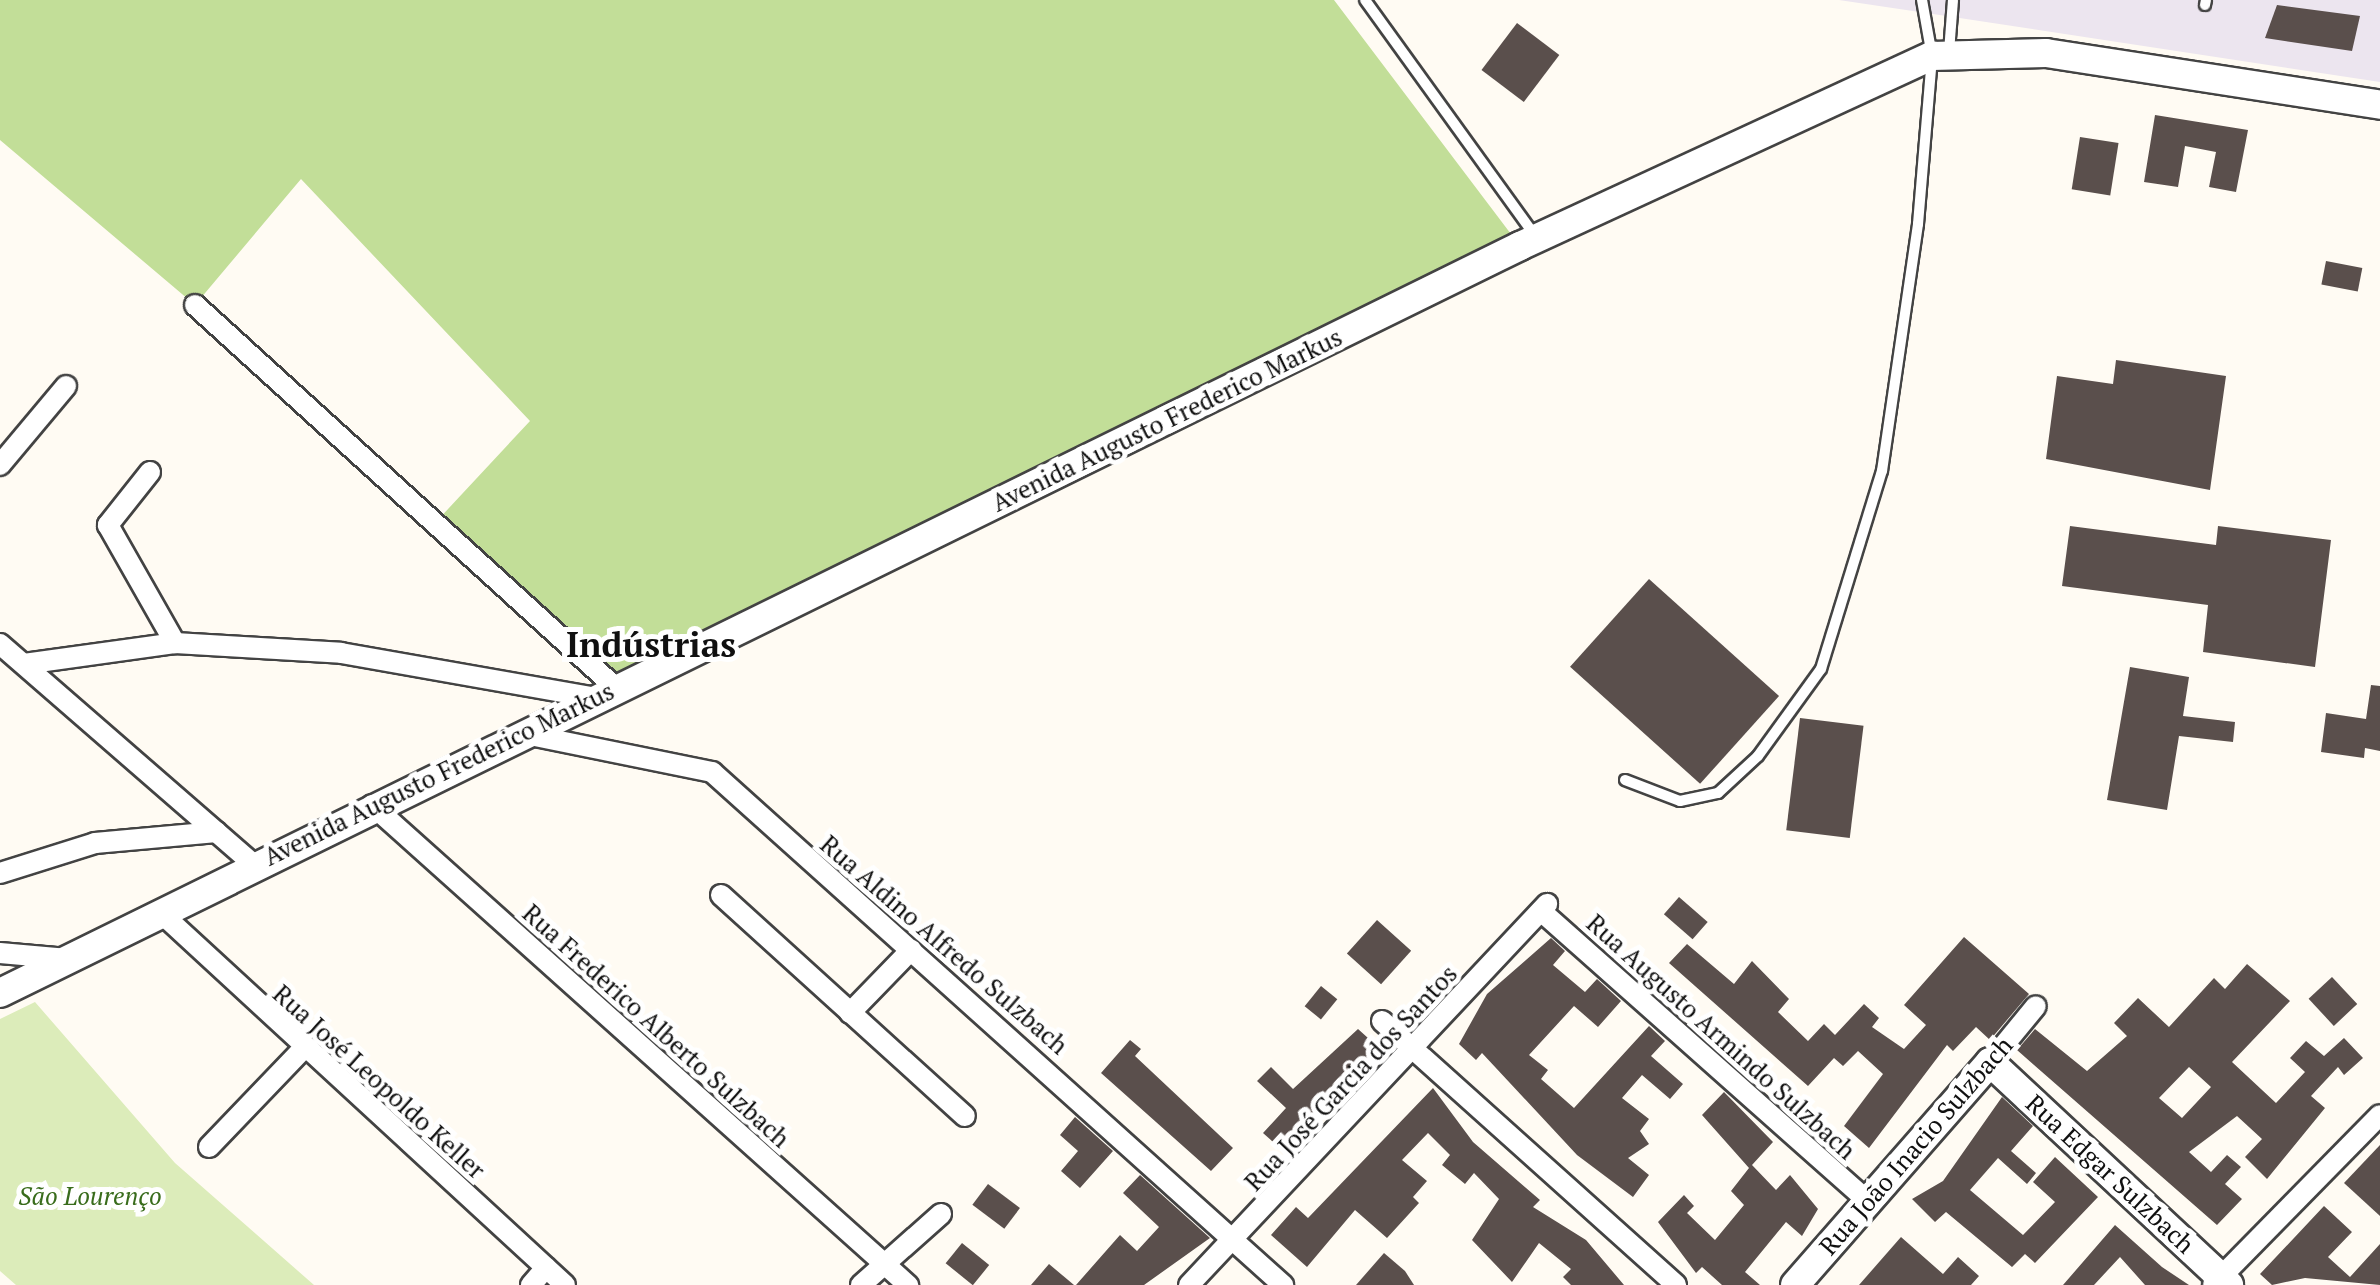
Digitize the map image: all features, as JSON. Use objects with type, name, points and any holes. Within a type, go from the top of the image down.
[{"type":"street","name":"Avenida Augusto Frederico Markus","points":[[0,992],[372,805],[525,734],[1536,238],[1940,54],[2046,52],[2380,105]]},
{"type":"street","points":[[196,305],[606,693]]},
{"type":"street","points":[[0,465],[66,386]]},
{"type":"street","points":[[150,472],[108,525],[176,643]]},
{"type":"street","points":[[24,664],[176,643],[341,653],[606,693]]},
{"type":"street","points":[[0,644],[253,864]]},
{"type":"street","name":"Rua Aldino Alfredo Sulzbach","points":[[525,734],[712,772],[1282,1285]]},
{"type":"street","name":"Rua Frederico Alberto Sulzbach","points":[[372,805],[908,1285]]},
{"type":"street","points":[[0,873],[95,843],[216,832]]},
{"type":"street","points":[[722,895],[965,1116]]},
{"type":"street","name":"Rua José Garcia dos Santos","points":[[1190,1285],[1544,908]]},
{"type":"street","name":"Rua Augusto Armindo Sulzbach","points":[[1544,908],[1868,1201]]},
{"type":"street","name":"Rua José Leopoldo Keller","points":[[161,913],[302,1050],[566,1285]]},
{"type":"street","points":[[850,1014],[911,950]]},
{"type":"street","points":[[0,953],[68,959]]},
{"type":"street","name":"Rua João Inacio Sulzbach","points":[[1795,1285],[2036,1006]]},
{"type":"street","points":[[1382,1022],[1676,1285]]},
{"type":"street","points":[[209,1147],[302,1050]]},
{"type":"street","name":"Rua Edgar Sulzbach","points":[[1990,1062],[2221,1282]]},
{"type":"street","points":[[2221,1282],[2380,1116]]},
{"type":"street","points":[[860,1285],[941,1214]]},
{"type":"street","points":[[531,1285],[546,1268]]},
{"type":"lane","points":[[1365,0],[1536,238]]},
{"type":"lane","points":[[1922,0],[1940,54]]},
{"type":"lane","points":[[1625,780],[1680,801],[1718,794],[1821,669],[1882,471],[1940,54],[1954,0]]},
{"type":"shaded area","points":[[1839,0],[2380,0],[2380,82],[1953,17]]},
{"type":"green space","points":[[0,0],[1334,0],[1520,246],[616,688],[435,523],[530,421],[301,179],[195,305],[0,140]]},
{"type":"green space","name":"São Lourenço","points":[[35,1002],[175,1163],[314,1285],[16,1285],[0,1271],[0,1019]]},
{"type":"building","points":[[2277,5],[2360,16],[2352,51],[2265,38]]},
{"type":"building","points":[[1517,23],[1559,55],[1524,102],[1481,70]]},
{"type":"building","points":[[2155,115],[2248,130],[2236,192],[2209,187],[2216,152],[2185,146],[2178,187],[2144,182]]},
{"type":"building","points":[[2080,137],[2119,143],[2110,195],[2072,189]]},
{"type":"building","points":[[2326,261],[2362,268],[2358,292],[2321,285]]},
{"type":"building","points":[[2116,360],[2226,376],[2210,490],[2046,459],[2057,376],[2113,384]]},
{"type":"building","points":[[2070,526],[2216,545],[2218,526],[2331,540],[2315,667],[2203,652],[2208,605],[2062,586]]},
{"type":"building","points":[[1649,579],[1779,696],[1700,784],[1570,667]]},
{"type":"building","points":[[2130,667],[2189,677],[2183,716],[2235,722],[2233,742],[2179,736],[2167,810],[2107,800]]},
{"type":"building","points":[[2371,685],[2380,686],[2380,751],[2365,748],[2364,758],[2321,752],[2326,713],[2366,719]]},
{"type":"building","points":[[1800,718],[1864,726],[1850,838],[1786,830]]},
{"type":"building","points":[[1679,897],[1708,922],[1693,939],[1664,914]]},
{"type":"building","points":[[1377,920],[1411,951],[1381,984],[1347,953]]},
{"type":"building","points":[[1964,937],[2029,994],[1990,1040],[1976,1027],[1953,1051],[1947,1045],[1869,1148],[1844,1126],[1883,1074],[1858,1051],[1843,1066],[1834,1058],[1808,1086],[1669,963],[1687,944],[1734,984],[1752,961],[1789,999],[1778,1012],[1808,1041],[1824,1024],[1835,1035],[1864,1004],[1879,1018],[1872,1027],[1904,1049],[1926,1025],[1904,1005]]},
{"type":"building","points":[[1551,938],[1565,951],[1553,965],[1585,992],[1597,979],[1621,1001],[1598,1027],[1574,1006],[1529,1055],[1548,1070],[1541,1079],[1574,1108],[1649,1026],[1665,1041],[1651,1056],[1683,1084],[1670,1099],[1642,1075],[1622,1098],[1649,1119],[1640,1131],[1649,1144],[1628,1158],[1649,1175],[1633,1197],[1577,1155],[1482,1053],[1476,1060],[1459,1044],[1487,994]]},
{"type":"building","points":[[2247,964],[2290,1001],[2232,1062],[2276,1103],[2305,1072],[2290,1058],[2306,1041],[2324,1056],[2344,1038],[2363,1058],[2344,1075],[2338,1067],[2311,1096],[2325,1108],[2267,1179],[2245,1157],[2262,1139],[2237,1116],[2189,1152],[2211,1172],[2227,1155],[2241,1167],[2225,1184],[2242,1199],[2217,1225],[2017,1050],[2035,1029],[2087,1071],[2127,1036],[2114,1023],[2138,998],[2169,1027],[2214,978],[2225,989]],"holes":[[[2189,1067],[2211,1087],[2182,1118],[2159,1098]]]},
{"type":"building","points":[[2332,977],[2357,1004],[2334,1026],[2309,999]]},
{"type":"building","points":[[1321,986],[1337,999],[1321,1019],[1305,1006]]},
{"type":"building","points":[[1358,1029],[1378,1047],[1282,1150],[1263,1133],[1286,1108],[1257,1081],[1271,1067],[1293,1089]]},
{"type":"building","points":[[1130,1040],[1141,1049],[1135,1056],[1233,1148],[1211,1171],[1101,1073]]},
{"type":"building","points":[[1433,1088],[1473,1142],[1540,1200],[1533,1207],[1586,1240],[1624,1285],[1571,1285],[1563,1277],[1571,1269],[1539,1243],[1512,1282],[1472,1240],[1499,1199],[1474,1173],[1465,1184],[1442,1165],[1450,1155],[1428,1133],[1402,1160],[1427,1181],[1413,1197],[1419,1203],[1387,1238],[1355,1210],[1307,1267],[1271,1235],[1296,1207],[1308,1218]]},
{"type":"building","points":[[1724,1092],[1773,1142],[1752,1165],[1776,1190],[1790,1175],[1818,1209],[1802,1236],[1786,1222],[1745,1272],[1760,1285],[1722,1285],[1702,1267],[1696,1273],[1658,1222],[1684,1195],[1694,1206],[1687,1213],[1715,1240],[1744,1205],[1731,1191],[1749,1168],[1702,1115]]},
{"type":"building","points":[[2002,1097],[2033,1126],[2011,1151],[2036,1173],[2027,1184],[1998,1158],[1970,1190],[2023,1235],[2055,1202],[2033,1182],[2055,1157],[2098,1197],[2035,1263],[2025,1254],[2012,1267],[1946,1212],[1935,1222],[1912,1199],[1943,1181]]},
{"type":"building","points":[[1075,1117],[1113,1151],[1080,1188],[1061,1171],[1078,1151],[1060,1135]]},
{"type":"building","points":[[2380,1145],[2380,1216],[2344,1183]]},
{"type":"building","points":[[1140,1175],[1210,1238],[1144,1285],[1076,1285],[1120,1235],[1137,1251],[1159,1227],[1123,1193]]},
{"type":"building","points":[[988,1184],[1020,1208],[1004,1229],[972,1205]]},
{"type":"building","points":[[2324,1206],[2352,1232],[2328,1257],[2350,1277],[2380,1244],[2380,1285],[2305,1278],[2272,1285],[2260,1274]]},
{"type":"building","points":[[2115,1225],[2162,1267],[2189,1285],[2145,1285],[2120,1257],[2094,1285],[2063,1285]]},
{"type":"building","points":[[1901,1237],[1943,1274],[1958,1257],[1979,1276],[1971,1285],[1859,1285]]},
{"type":"building","points":[[962,1243],[989,1265],[973,1285],[946,1263]]},
{"type":"building","points":[[1384,1253],[1405,1271],[1414,1285],[1356,1285]]},
{"type":"building","points":[[1049,1264],[1074,1285],[1031,1285]]},
{"type":"district","name":"Indústrias","points":[[651,644]]}]
